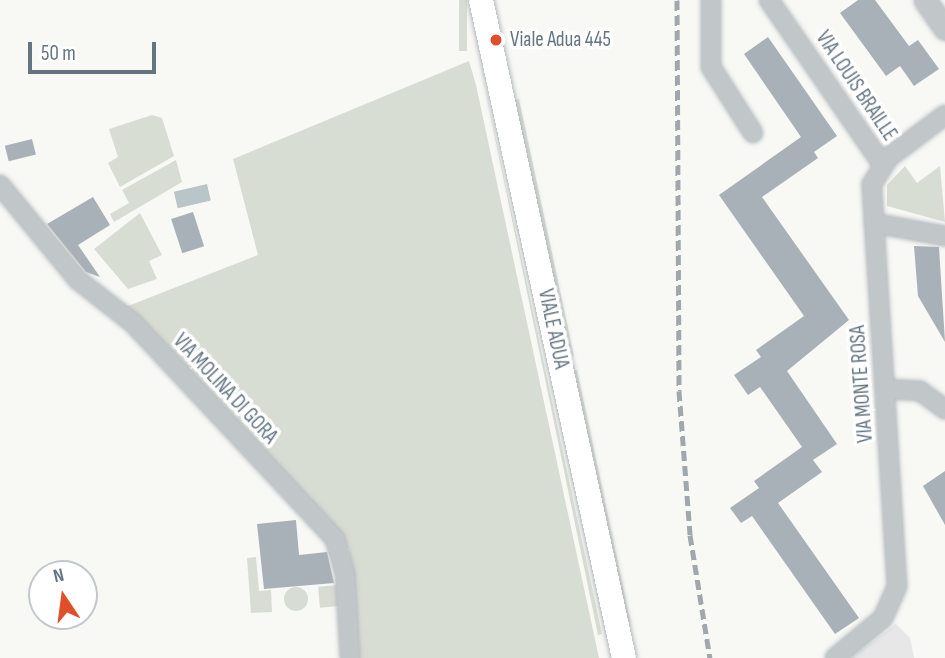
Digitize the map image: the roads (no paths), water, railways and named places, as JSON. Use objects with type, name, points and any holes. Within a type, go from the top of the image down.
[{"type":"main road","name":"VIALE ADUA","points":[[481,0],[624,658]]},
{"type":"street","points":[[711,0],[711,67],[753,133]]},
{"type":"street","name":"VIA LOUIS BRAILLE","points":[[769,0],[882,164]]},
{"type":"street","points":[[925,0],[945,29]]},
{"type":"street","points":[[882,164],[945,115]]},
{"type":"street","name":"VIA MONTE ROSA","points":[[835,658],[879,622],[896,596],[872,184],[882,164]]},
{"type":"street","name":"VIA MOLINA DI GORA","points":[[0,184],[78,280],[133,323],[335,539],[345,574],[350,658]]},
{"type":"street","points":[[874,223],[945,236]]},
{"type":"street","points":[[885,390],[920,391],[945,409]]},
{"type":"railway","points":[[677,0],[679,391],[690,535],[710,658]]},
{"type":"place","name":"Viale Adua 445","points":[[496,40]]}]
